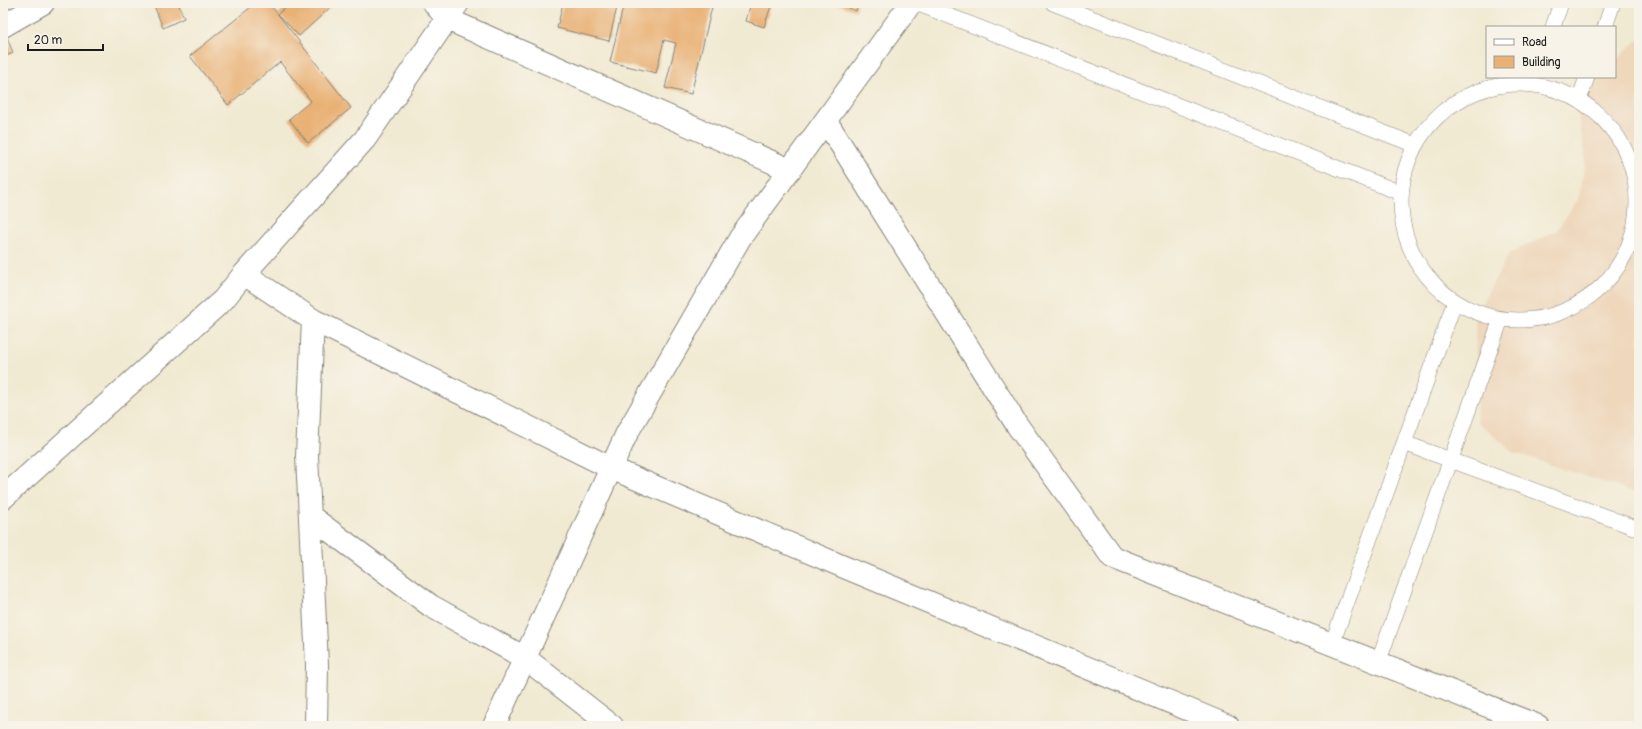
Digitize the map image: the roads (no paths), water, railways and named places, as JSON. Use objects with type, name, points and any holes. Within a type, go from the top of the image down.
[{"type":"street","points":[[3,26],[43,3]]},
{"type":"street","points":[[494,726],[627,433],[740,238],[911,3]]},
{"type":"street","points":[[3,498],[223,300],[244,274],[365,139],[446,8],[790,170]]},
{"type":"street","points":[[826,121],[1017,425],[1112,557],[1538,726]]},
{"type":"street","points":[[244,274],[313,320],[611,468],[844,567],[1228,726]]},
{"type":"street","points":[[313,320],[307,456],[317,665],[316,726]]},
{"type":"street","points":[[310,516],[431,606],[525,658],[612,726]]},
{"type":"lane","points":[[916,3],[1401,193]]},
{"type":"lane","points":[[1053,3],[1415,145]]},
{"type":"lane","points":[[1553,26],[1561,3]]},
{"type":"lane","points":[[1604,26],[1613,3]]},
{"type":"lane","points":[[1579,100],[1587,78]]},
{"type":"lane","points":[[1534,80],[1555,88],[1579,100],[1606,122],[1626,153],[1636,189],[1634,227],[1621,262],[1598,290],[1566,311],[1530,320],[1493,318],[1469,310],[1447,297],[1420,268],[1404,232],[1401,193],[1405,168],[1415,145],[1436,117],[1464,96],[1496,85],[1534,80]]},
{"type":"lane","points":[[1332,644],[1455,301]]},
{"type":"lane","points":[[1378,663],[1501,319]]},
{"type":"lane","points":[[1404,443],[1639,529]]}]
